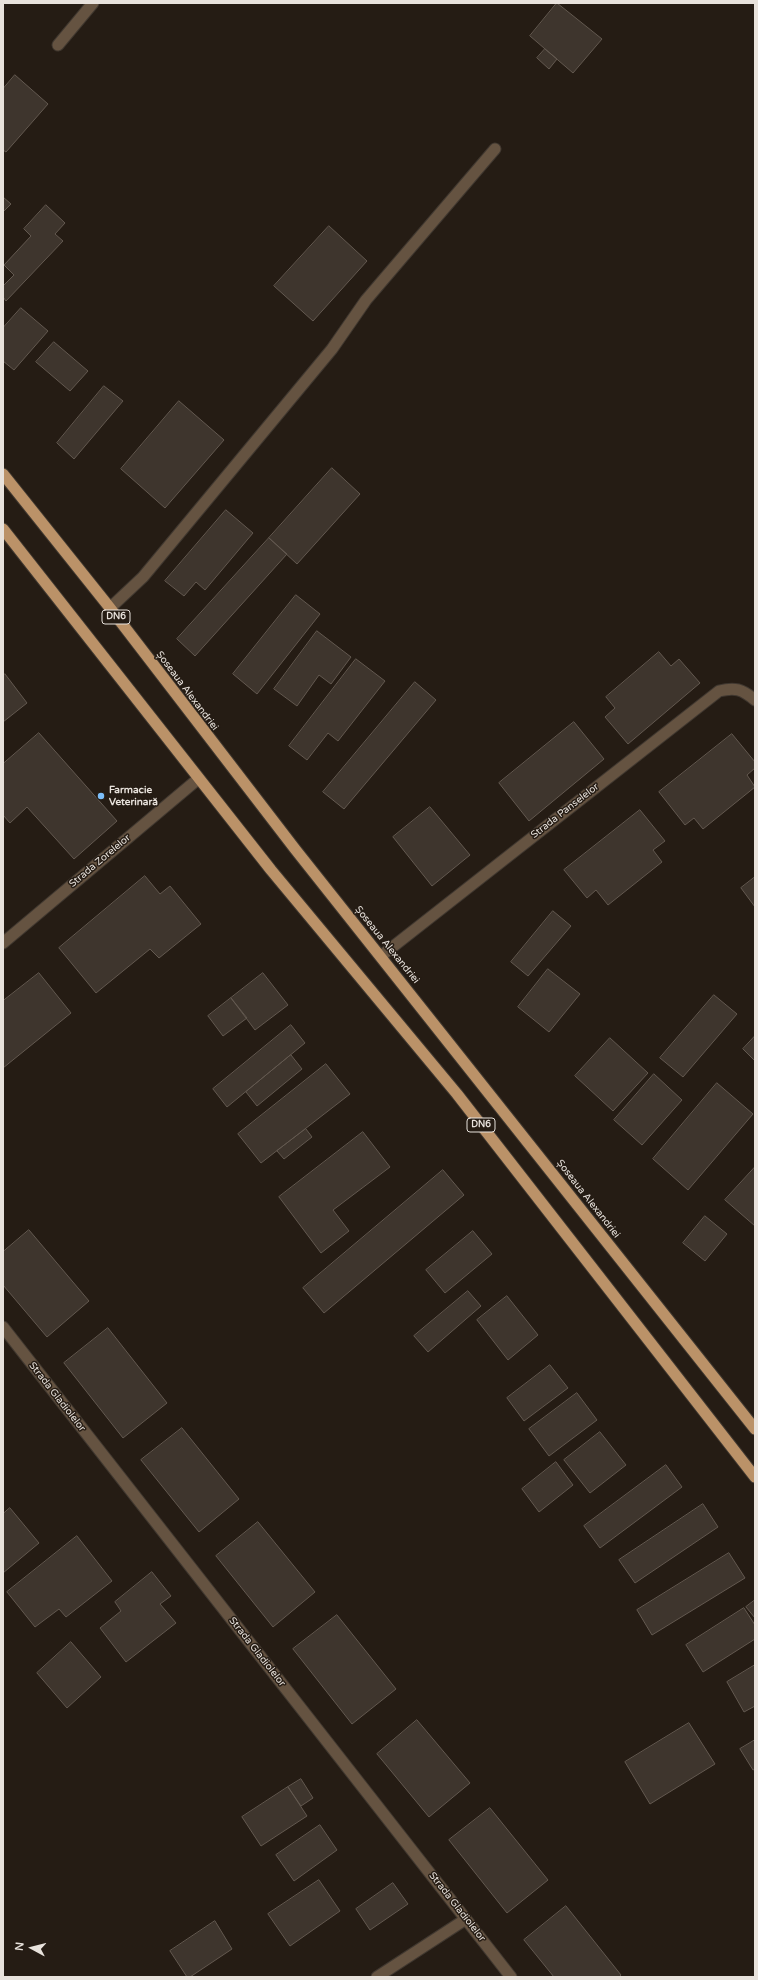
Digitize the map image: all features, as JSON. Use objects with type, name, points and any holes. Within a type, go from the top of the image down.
[{"type":"highway","name":"Șoseaua Alexandriei","points":[[3,474],[110,608],[236,774],[755,1429]]},
{"type":"highway","name":"DN6","points":[[3,529],[198,779],[457,1094],[755,1477]]},
{"type":"street","points":[[58,46],[93,3]]},
{"type":"street","points":[[110,608],[143,577],[332,349],[366,300],[495,149]]},
{"type":"street","name":"Strada Panselelor","points":[[381,956],[719,691],[732,688],[747,694],[755,700]]},
{"type":"street","name":"Strada Zorelelor","points":[[3,944],[198,779]]},
{"type":"street","name":"Strada Gladiolelor","points":[[3,1327],[510,1977]]},
{"type":"street","points":[[377,1977],[466,1919]]},
{"type":"building","points":[[557,3],[602,39],[573,73],[530,36]]},
{"type":"building","points":[[545,49],[557,59],[549,69],[537,58]]},
{"type":"building","points":[[15,75],[48,104],[6,152],[3,150],[3,89]]},
{"type":"building","points":[[3,197],[11,204],[3,212]]},
{"type":"building","points":[[46,205],[65,223],[55,234],[63,241],[6,301],[3,297],[3,286],[14,275],[4,265],[31,236],[24,229]]},
{"type":"building","points":[[329,226],[367,261],[313,321],[274,286]]},
{"type":"building","points":[[21,308],[48,331],[14,370],[3,361],[3,328]]},
{"type":"building","points":[[54,342],[88,371],[70,391],[36,362]]},
{"type":"building","points":[[104,386],[123,401],[74,459],[57,443]]},
{"type":"building","points":[[179,401],[224,440],[165,508],[121,469]]},
{"type":"building","points":[[332,468],[360,494],[297,564],[269,538]]},
{"type":"building","points":[[226,510],[253,533],[205,590],[196,582],[184,596],[165,581]]},
{"type":"building","points":[[269,538],[287,554],[195,656],[177,639]]},
{"type":"building","points":[[296,595],[320,614],[257,694],[233,674]]},
{"type":"building","points":[[317,631],[351,657],[331,684],[319,675],[297,706],[274,689]]},
{"type":"building","points":[[659,652],[671,666],[679,659],[700,683],[628,744],[605,717],[615,708],[606,697]]},
{"type":"building","points":[[356,659],[385,681],[338,741],[328,733],[307,760],[289,746]]},
{"type":"building","points":[[5,674],[27,703],[3,722],[3,676]]},
{"type":"building","points":[[415,682],[436,700],[344,809],[323,792]]},
{"type":"building","points":[[574,722],[604,759],[529,821],[499,783]]},
{"type":"building","points":[[39,733],[117,821],[74,859],[27,807],[10,823],[3,815],[3,764]]},
{"type":"building","points":[[732,734],[755,762],[755,768],[747,775],[755,787],[703,829],[694,818],[685,825],[659,792]]},
{"type":"building","points":[[430,807],[470,855],[432,886],[393,837]]},
{"type":"building","points":[[640,810],[665,841],[653,850],[662,862],[608,905],[596,890],[587,898],[564,870]]},
{"type":"building","points":[[145,876],[160,894],[170,886],[201,924],[159,958],[150,949],[96,993],[59,948]]},
{"type":"building","points":[[755,877],[755,907],[741,888]]},
{"type":"building","points":[[553,911],[571,926],[528,976],[511,962]]},
{"type":"building","points":[[548,969],[580,994],[549,1032],[518,1007]]},
{"type":"building","points":[[39,973],[71,1013],[3,1068],[3,1001]]},
{"type":"building","points":[[263,973],[288,1005],[255,1030],[231,998]]},
{"type":"building","points":[[714,995],[737,1014],[683,1077],[660,1058]]},
{"type":"building","points":[[231,998],[247,1018],[223,1036],[208,1016]]},
{"type":"building","points":[[291,1025],[305,1043],[227,1107],[213,1089]]},
{"type":"building","points":[[755,1036],[755,1061],[743,1049]]},
{"type":"building","points":[[610,1038],[648,1073],[613,1111],[575,1076]]},
{"type":"building","points":[[291,1055],[302,1069],[257,1106],[246,1092]]},
{"type":"building","points":[[326,1064],[350,1094],[261,1163],[238,1134]]},
{"type":"building","points":[[654,1074],[682,1100],[642,1145],[614,1120]]},
{"type":"building","points":[[717,1083],[753,1114],[688,1190],[653,1159]]},
{"type":"building","points":[[306,1129],[312,1137],[284,1159],[277,1151]]},
{"type":"building","points":[[363,1132],[390,1167],[333,1210],[349,1231],[321,1253],[279,1197]]},
{"type":"building","points":[[755,1167],[755,1226],[725,1200]]},
{"type":"building","points":[[443,1170],[464,1195],[324,1313],[303,1288]]},
{"type":"building","points":[[705,1216],[727,1234],[705,1261],[683,1243]]},
{"type":"building","points":[[29,1230],[89,1301],[47,1337],[3,1285],[3,1252]]},
{"type":"building","points":[[473,1231],[492,1254],[445,1293],[426,1270]]},
{"type":"building","points":[[468,1291],[481,1306],[428,1352],[414,1336]]},
{"type":"building","points":[[507,1296],[538,1335],[508,1360],[477,1320]]},
{"type":"building","points":[[108,1328],[167,1403],[123,1438],[64,1363]]},
{"type":"building","points":[[550,1365],[568,1388],[524,1421],[507,1398]]},
{"type":"building","points":[[577,1393],[597,1420],[549,1456],[529,1429]]},
{"type":"building","points":[[182,1428],[239,1499],[199,1532],[141,1460]]},
{"type":"building","points":[[600,1432],[626,1465],[590,1493],[564,1460]]},
{"type":"building","points":[[556,1462],[573,1485],[539,1512],[522,1489]]},
{"type":"building","points":[[666,1465],[682,1487],[600,1548],[584,1526]]},
{"type":"building","points":[[703,1504],[718,1527],[635,1583],[619,1560]]},
{"type":"building","points":[[10,1508],[39,1543],[3,1573],[3,1514]]},
{"type":"building","points":[[258,1522],[315,1592],[273,1627],[216,1556]]},
{"type":"building","points":[[77,1536],[112,1581],[66,1617],[59,1609],[35,1627],[7,1592]]},
{"type":"building","points":[[729,1553],[745,1578],[652,1635],[637,1610]]},
{"type":"building","points":[[152,1572],[171,1596],[160,1604],[176,1623],[126,1662],[100,1628],[121,1611],[115,1602]]},
{"type":"building","points":[[755,1600],[755,1618],[746,1607]]},
{"type":"building","points":[[744,1608],[755,1625],[755,1639],[703,1672],[686,1645]]},
{"type":"building","points":[[337,1615],[396,1689],[352,1724],[293,1649]]},
{"type":"building","points":[[71,1642],[101,1677],[67,1708],[37,1673]]},
{"type":"building","points":[[755,1665],[755,1706],[744,1712],[727,1682]]},
{"type":"building","points":[[417,1720],[470,1783],[429,1817],[377,1754]]},
{"type":"building","points":[[689,1723],[715,1764],[650,1804],[625,1762]]},
{"type":"building","points":[[755,1740],[755,1769],[753,1770],[740,1749]]},
{"type":"building","points":[[301,1779],[313,1798],[301,1806],[288,1787]]},
{"type":"building","points":[[288,1787],[307,1816],[261,1846],[242,1817]]},
{"type":"building","points":[[490,1808],[548,1880],[507,1913],[449,1840]]},
{"type":"building","points":[[320,1825],[337,1850],[294,1881],[276,1855]]},
{"type":"building","points":[[319,1880],[340,1911],[290,1946],[268,1914]]},
{"type":"building","points":[[393,1883],[408,1904],[370,1930],[356,1909]]},
{"type":"building","points":[[566,1906],[621,1975],[619,1977],[554,1977],[524,1940]]},
{"type":"building","points":[[215,1921],[232,1949],[190,1977],[187,1977],[170,1951]]},
{"type":"place","name":"Farmacie Veterinară","points":[[101,796]]}]
